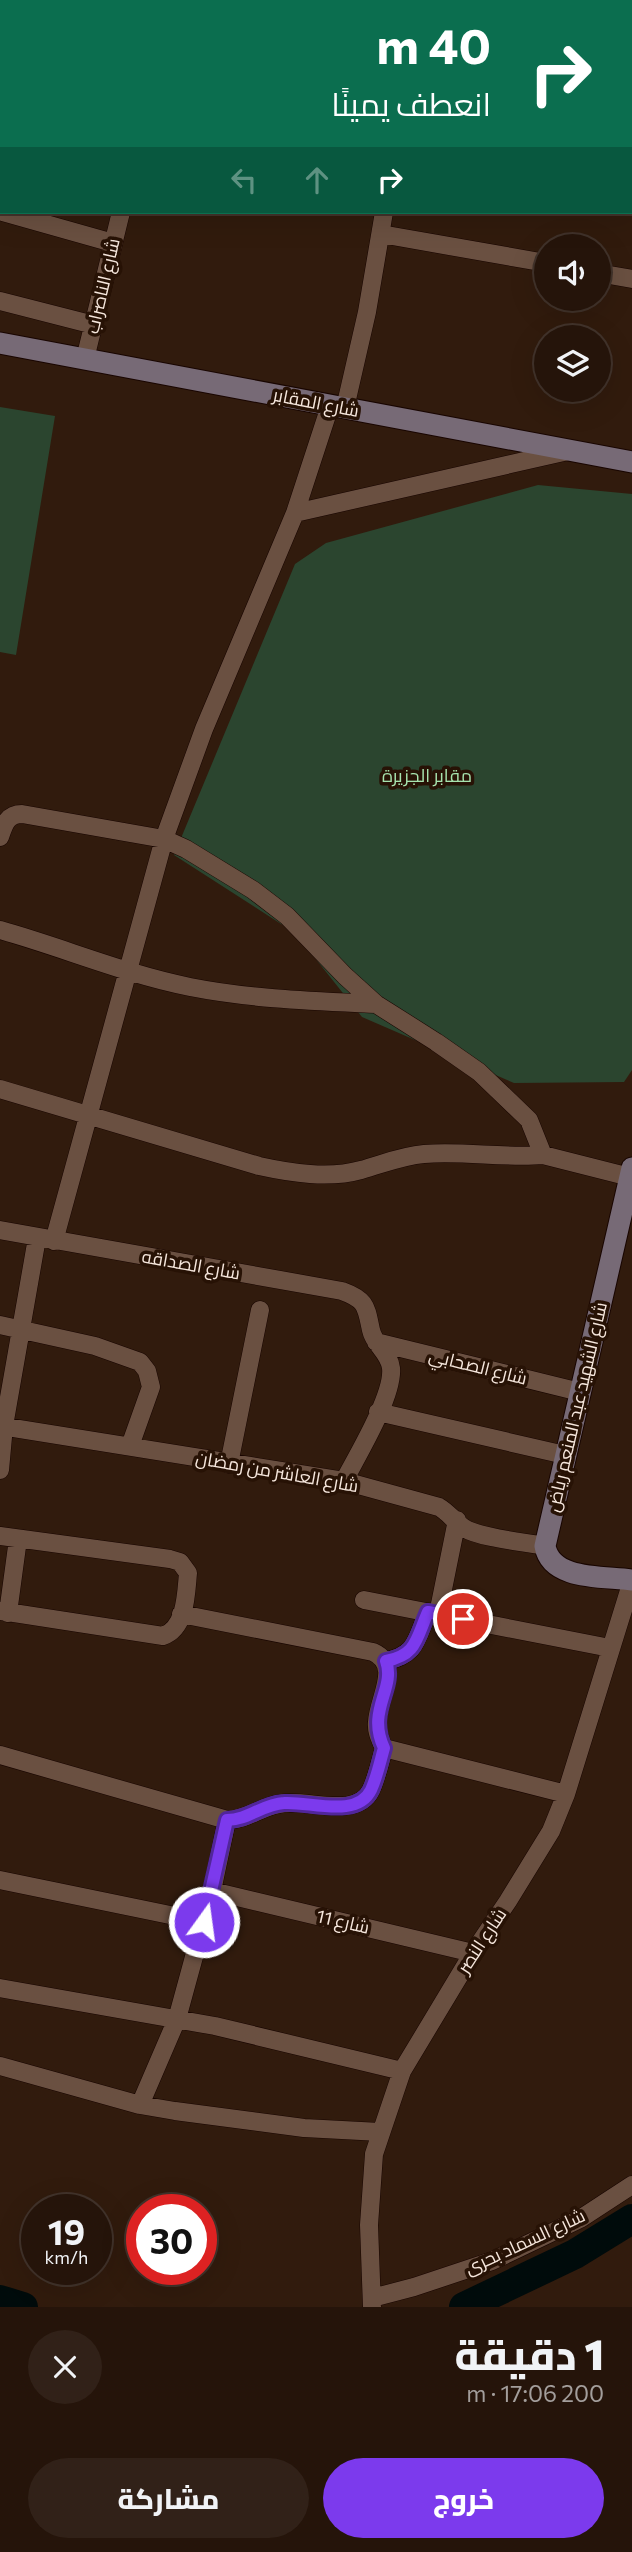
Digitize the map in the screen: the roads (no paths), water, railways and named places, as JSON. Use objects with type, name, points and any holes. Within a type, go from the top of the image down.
[{"type":"street","points":[[12,214],[113,243]]},
{"type":"street","name":"شارع الناصراب","points":[[85,359],[120,214]]},
{"type":"street","points":[[0,1470],[2,1426],[22,1331],[46,1240],[88,1114],[164,839],[200,739],[338,407],[367,312],[384,214]]},
{"type":"street","points":[[381,234],[534,261]]},
{"type":"street","points":[[611,275],[632,279]]},
{"type":"street","points":[[0,301],[94,325]]},
{"type":"street","name":"شارع المقابر","points":[[0,344],[632,462]]},
{"type":"street","points":[[295,513],[571,451]]},
{"type":"street","points":[[0,837],[6,820],[17,814],[164,839],[223,870],[287,916],[376,1004],[479,1072],[529,1119],[543,1155]]},
{"type":"street","points":[[0,930],[127,971],[187,986],[235,995],[376,1004]]},
{"type":"street","points":[[0,1089],[259,1166],[293,1172],[354,1172],[394,1159],[422,1154],[465,1152],[516,1157],[543,1155],[631,1173]]},
{"type":"street","name":"شارع الشهيد عبد المنعم رياض","points":[[545,1546],[631,1173]]},
{"type":"street","name":"شارع الصداقه","points":[[0,1230],[342,1291],[355,1296],[365,1305],[376,1342]]},
{"type":"street","points":[[229,1464],[260,1310]]},
{"type":"street","points":[[0,1325],[95,1346],[140,1362],[147,1371],[151,1387],[130,1446]]},
{"type":"street","points":[[344,1482],[378,1412],[391,1369],[388,1356],[376,1342]]},
{"type":"street","name":"شارع الصحابي","points":[[376,1342],[580,1392]]},
{"type":"street","points":[[378,1412],[565,1455]]},
{"type":"street","name":"شارع العاشر من رمضان","points":[[2,1426],[344,1482],[439,1507],[464,1528],[545,1546]]},
{"type":"street","points":[[386,1661],[410,1653],[433,1613],[457,1520]]},
{"type":"street","points":[[0,1536],[180,1562],[188,1573],[176,1627],[163,1636],[4,1612],[18,1539]]},
{"type":"street","points":[[545,1546],[549,1559],[559,1569],[632,1581]]},
{"type":"street","name":"شارع النصر","points":[[372,2303],[369,2225],[374,2154],[402,2071],[551,1831],[566,1794],[632,1581]]},
{"type":"street","points":[[364,1600],[610,1648]]},
{"type":"street","points":[[0,1755],[227,1820],[240,1820],[264,1807],[282,1803],[341,1807],[358,1804],[370,1793],[384,1748],[377,1731],[377,1721],[388,1672],[386,1661],[373,1652],[181,1614]]},
{"type":"street","points":[[384,1748],[566,1794]]},
{"type":"street","points":[[140,2105],[177,2019],[212,1891],[227,1820]]},
{"type":"street","points":[[0,1880],[204,1922]]},
{"type":"street","name":"شارع 11","points":[[212,1891],[473,1953]]},
{"type":"street","points":[[0,1988],[177,2019],[402,2071]]},
{"type":"street","points":[[0,2066],[140,2105],[304,2128],[380,2133]]},
{"type":"street","name":"شارع السماد بحرى","points":[[372,2303],[492,2261],[580,2219],[632,2185]]},
{"type":"waterway","points":[[464,2307],[575,2254],[632,2219]]},
{"type":"waterway","points":[[0,2300],[23,2307]]},
{"type":"park label","name":"مقابر الجزيرة","points":[[427,776]]}]
